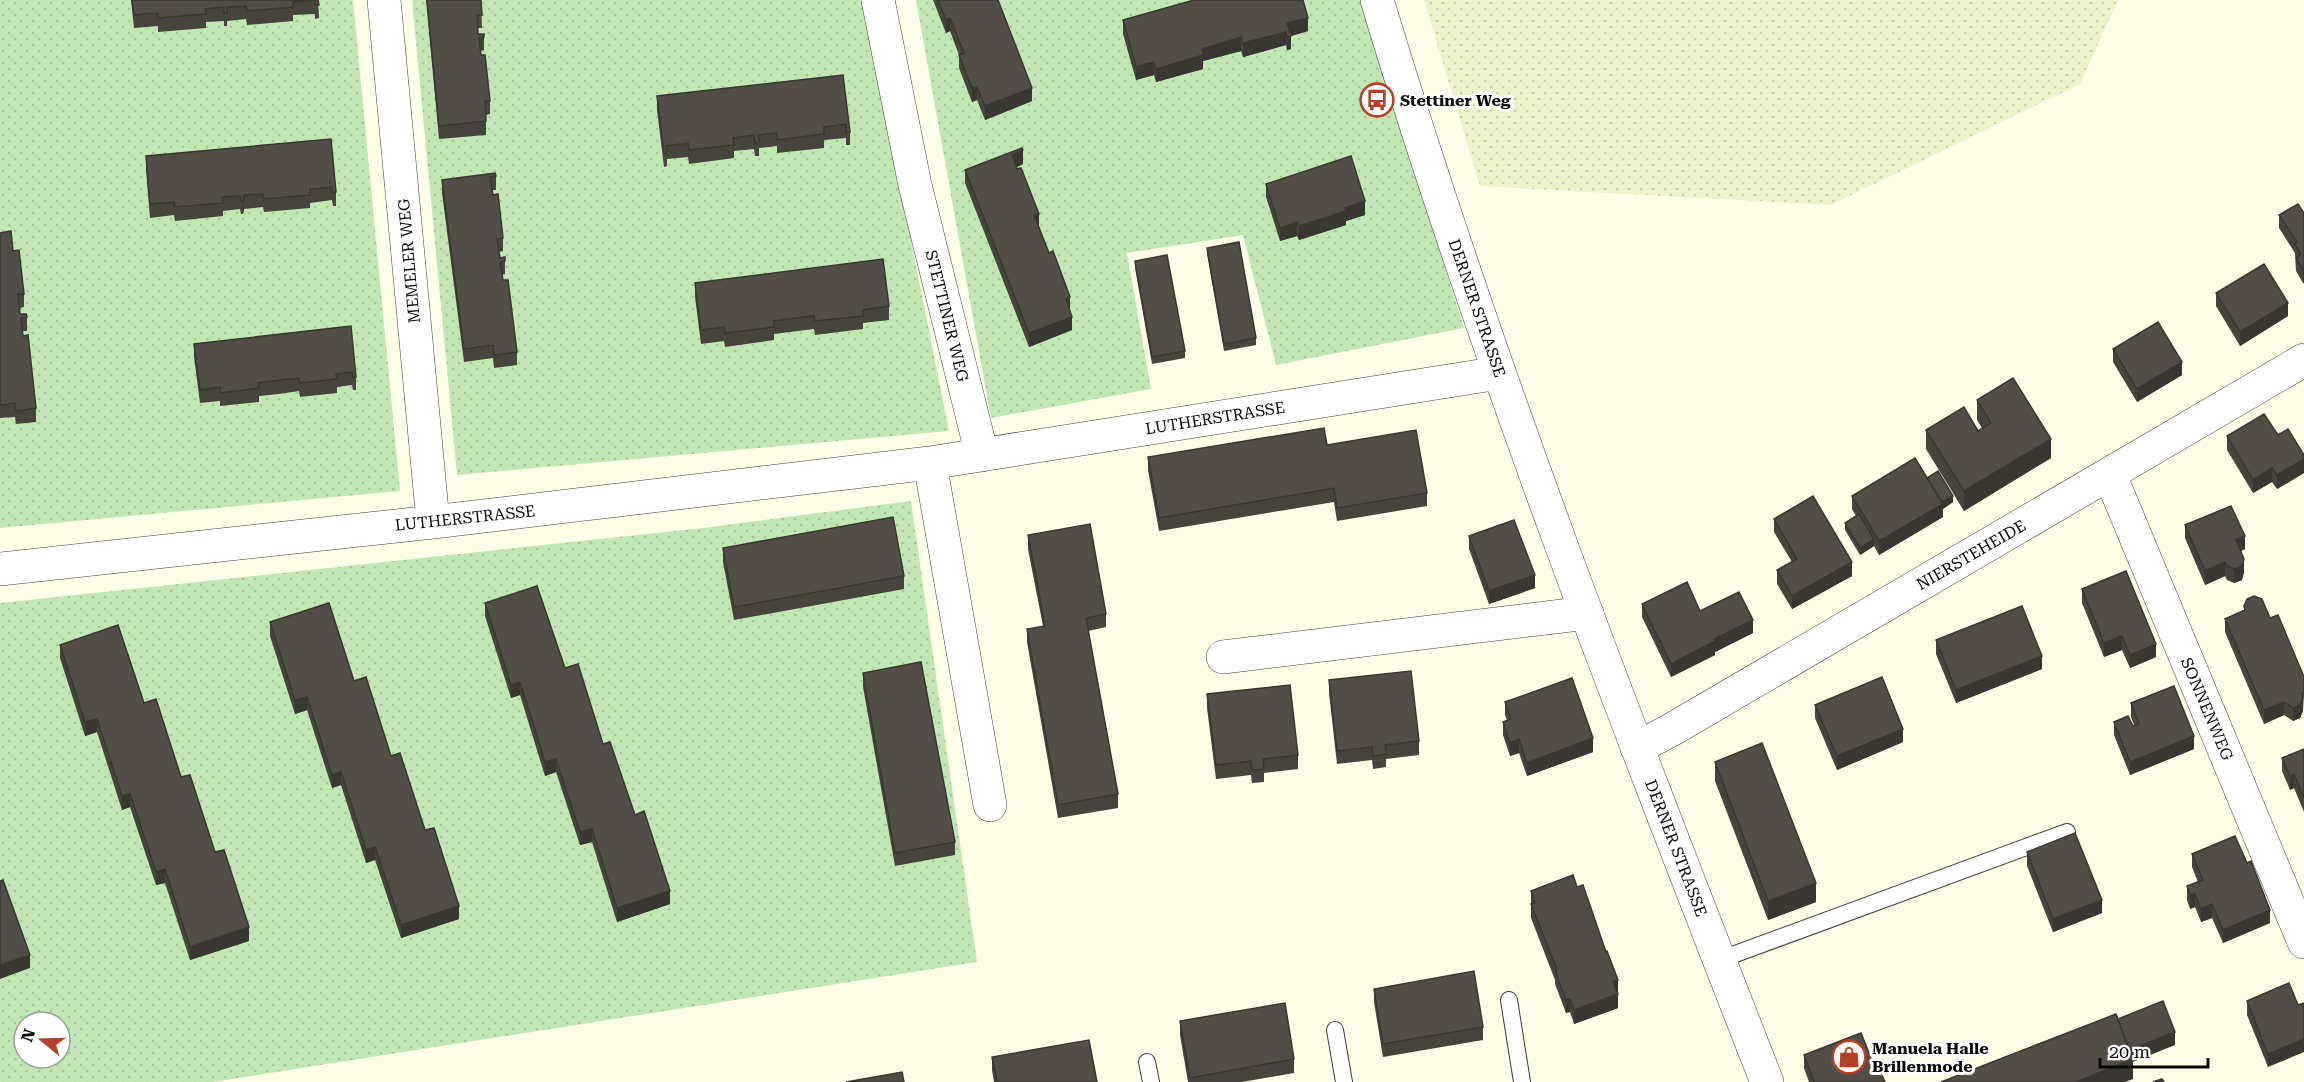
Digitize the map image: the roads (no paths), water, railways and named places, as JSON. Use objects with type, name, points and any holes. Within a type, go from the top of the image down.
[{"type":"street","name":"MEMELER WEG","points":[[384,0],[434,522]]},
{"type":"street","name":"STETTINER WEG","points":[[878,0],[915,185],[982,455]]},
{"type":"street","name":"DERNER STRASSE","points":[[1377,0],[1405,94],[1499,373],[1637,748],[1767,1082]]},
{"type":"street","name":"NIERSTEHEIDE","points":[[1637,748],[2110,475],[2304,360]]},
{"type":"street","name":"LUTHERSTRASSE","points":[[0,569],[434,522],[930,463],[1499,373]]},
{"type":"street","points":[[930,463],[990,805]]},
{"type":"street","name":"SONNENWEG","points":[[2110,475],[2304,942]]},
{"type":"street","points":[[1223,657],[1587,613]]},
{"type":"lane","points":[[1719,960],[2067,832]]},
{"type":"lane","points":[[1509,1000],[1522,1082]]},
{"type":"lane","points":[[1335,1030],[1344,1082]]},
{"type":"lane","points":[[1147,1062],[1151,1082]]},
{"type":"place","name":"Stettiner Weg","points":[[1377,100]]},
{"type":"place","name":"Manuela Halle Brillenmode","points":[[1849,1057]]}]
